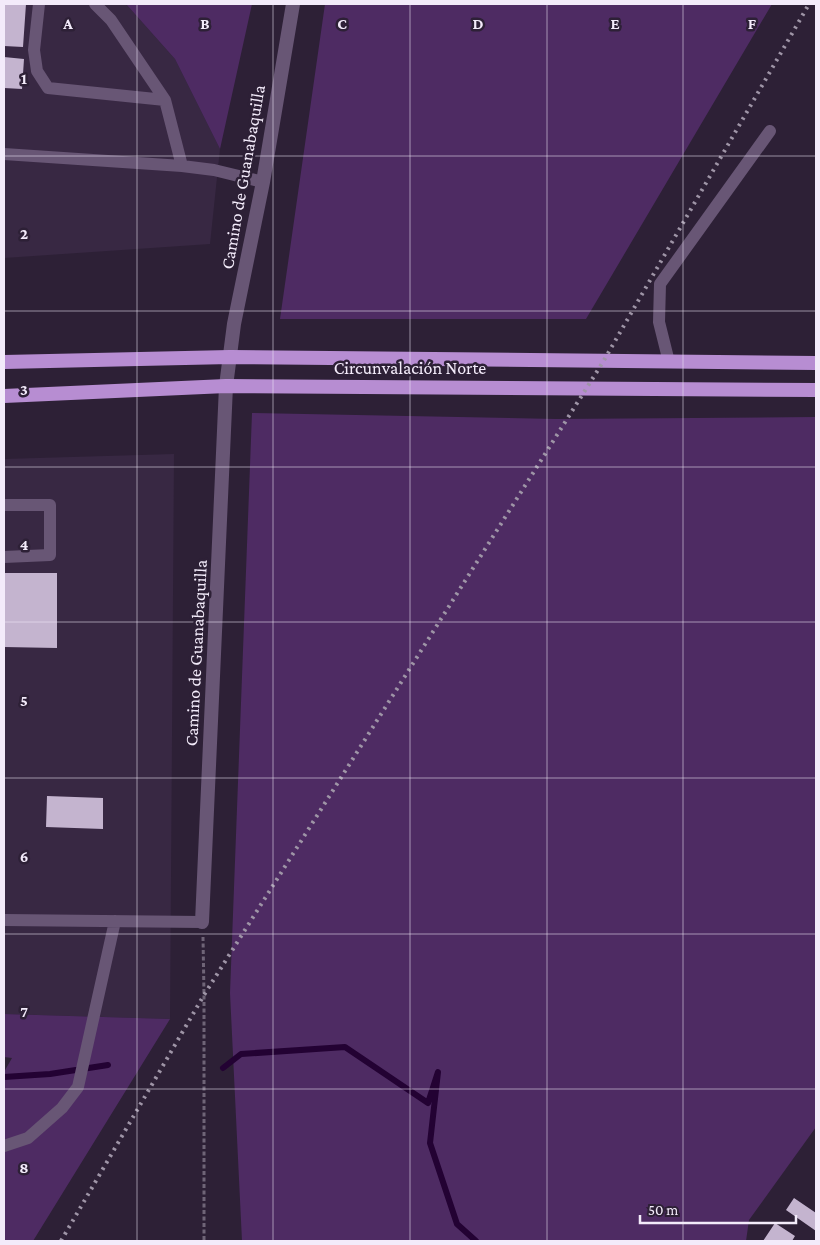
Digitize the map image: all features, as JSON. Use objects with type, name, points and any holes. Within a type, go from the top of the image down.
[{"type":"highway","name":"Circunvalación Norte","points":[[4,362],[230,357],[816,363]]},
{"type":"highway","name":"Circunvalación Norte","points":[[4,396],[226,386],[816,390]]},
{"type":"street","name":"Camino de Guanabaquilla","points":[[202,922],[226,386],[234,324],[263,182],[293,4]]},
{"type":"lane","points":[[39,4],[34,50],[37,71],[48,88],[165,100]]},
{"type":"lane","points":[[95,4],[111,20],[165,100],[182,166]]},
{"type":"lane","points":[[669,362],[659,322],[660,284],[770,131]]},
{"type":"lane","points":[[4,154],[182,166],[214,170],[263,182]]},
{"type":"lane","points":[[4,505],[50,505],[50,555],[4,556]]},
{"type":"lane","points":[[4,920],[202,922]]},
{"type":"lane","points":[[4,1146],[28,1138],[62,1108],[78,1088],[115,921]]},
{"type":"path","points":[[202,922],[204,996],[204,1241]]},
{"type":"shaded area","points":[[4,4],[126,4],[175,59],[220,149],[210,244],[4,258]]},
{"type":"shaded area","points":[[126,4],[252,4],[220,149],[175,59]]},
{"type":"shaded area","points":[[325,4],[772,4],[586,319],[280,319]]},
{"type":"shaded area","points":[[252,413],[556,419],[816,417],[816,1127],[749,1220],[746,1241],[242,1241],[230,993]]},
{"type":"shaded area","points":[[174,454],[170,1019],[4,1014],[4,459]]},
{"type":"shaded area","points":[[4,1014],[170,1019],[33,1241],[4,1241],[4,1072],[12,1058],[4,1057]]},
{"type":"building","points":[[4,4],[26,4],[23,47],[4,46]]},
{"type":"building","points":[[4,57],[24,59],[22,89],[4,88]]},
{"type":"building","points":[[4,573],[57,573],[57,648],[4,647]]},
{"type":"building","points":[[47,796],[103,798],[103,829],[46,827]]},
{"type":"building","points":[[794,1198],[816,1213],[816,1231],[786,1210]]},
{"type":"building","points":[[775,1223],[795,1236],[792,1241],[763,1241]]},
{"type":"waterway","points":[[223,1068],[241,1054],[345,1047],[428,1103],[438,1072],[430,1143],[457,1224],[476,1241]]},
{"type":"waterway","points":[[4,1077],[50,1074],[108,1065]]},
{"type":"railway","points":[[61,1241],[204,995],[603,362],[809,4]]}]
